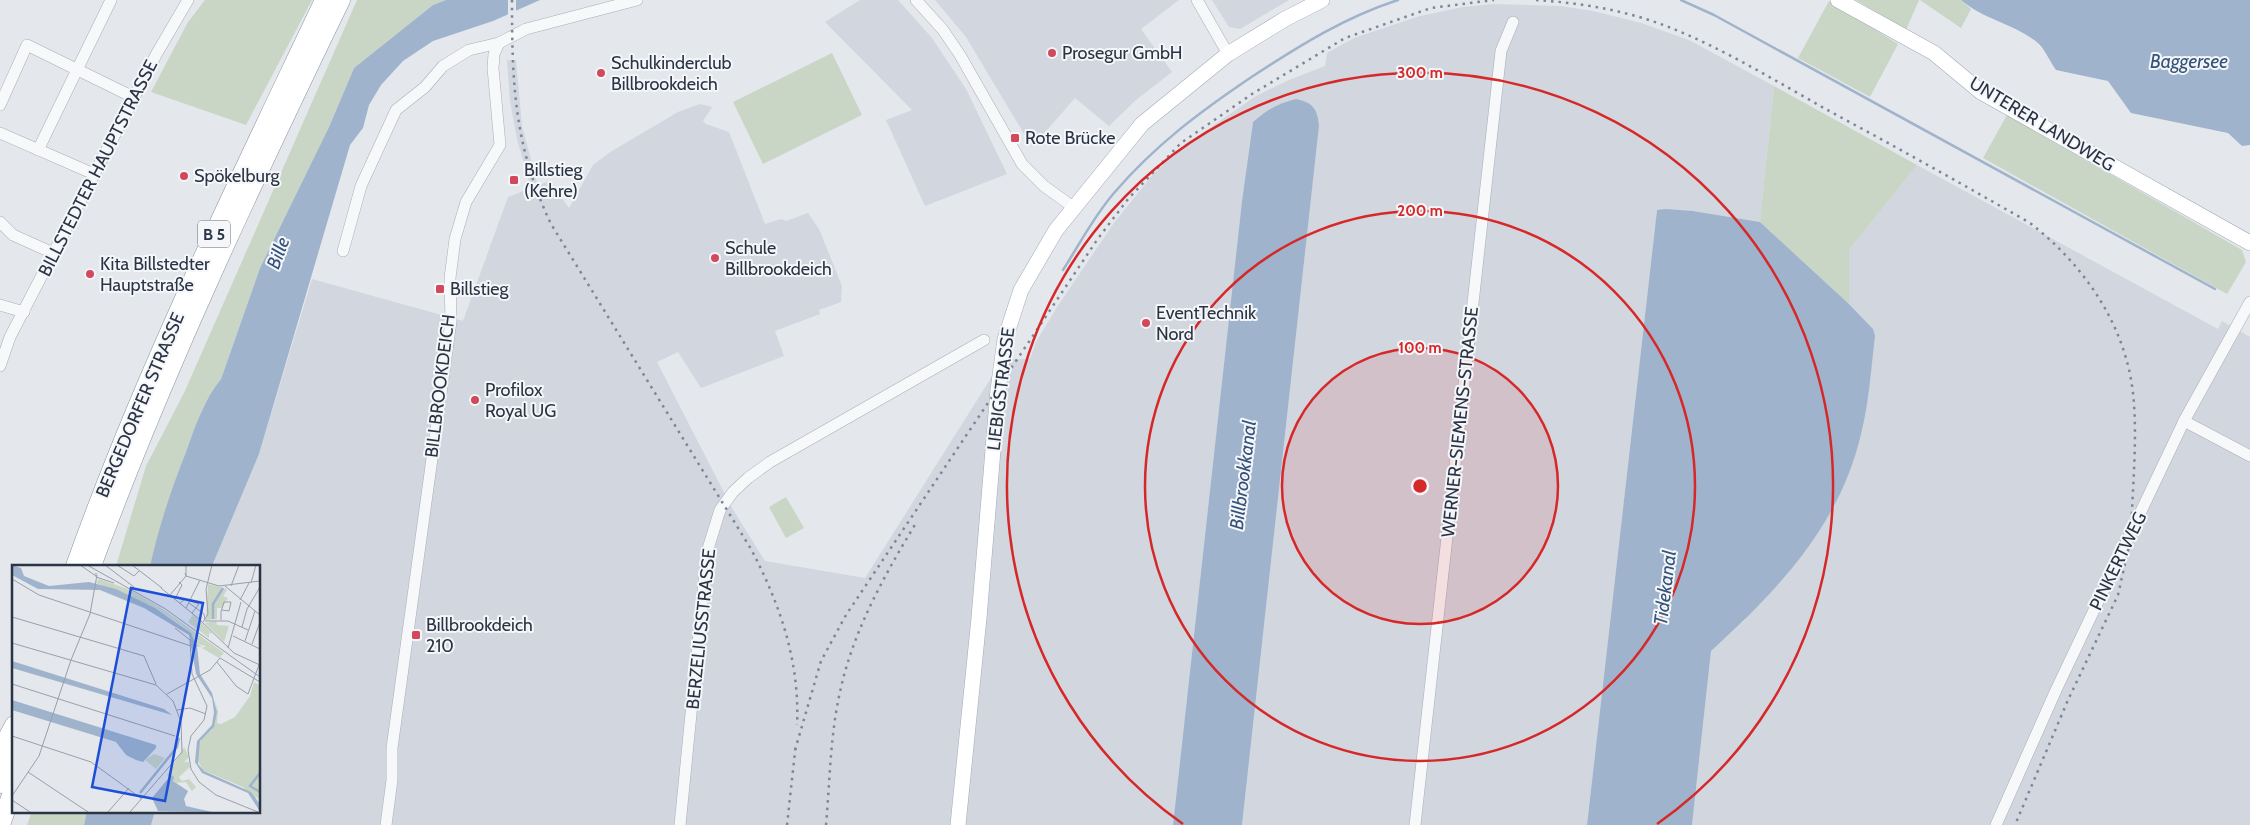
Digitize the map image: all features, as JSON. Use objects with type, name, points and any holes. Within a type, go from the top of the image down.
[{"type":"highway","name":"BERGEDORFER STRASSE","points":[[75,565],[136,412],[238,181],[324,0]]},
{"type":"highway","name":"BERGEDORFER STRASSE","points":[[92,565],[148,418],[251,186],[341,0]]},
{"type":"highway","points":[[0,751],[12,729]]},
{"type":"highway","points":[[6,825],[12,759]]},
{"type":"highway","points":[[2,825],[9,787]]},
{"type":"main road","name":"LIEBIGSTRASSE","points":[[958,825],[980,608],[995,417],[1005,339],[1016,302],[1042,250],[1073,207],[1142,124],[1228,54],[1285,19],[1322,0]]},
{"type":"main road","name":"UNTERER LANDWEG","points":[[1838,0],[1934,53],[1981,92],[2250,243]]},
{"type":"street","points":[[38,150],[111,0]]},
{"type":"street","name":"BILLSTEDTER HAUPTSTRASSE","points":[[0,366],[10,337],[133,97],[174,21],[188,0]]},
{"type":"street","points":[[343,251],[361,186],[396,110],[425,87],[443,66],[469,50],[499,43],[526,29],[637,0]]},
{"type":"street","points":[[916,0],[943,30],[960,55],[1022,164],[1044,186],[1073,207]]},
{"type":"street","points":[[1197,0],[1228,54]]},
{"type":"street","name":"WERNER-SIEMENS-STRASSE","points":[[1415,825],[1501,51],[1513,22]]},
{"type":"street","name":"BILLBROOKDEICH","points":[[386,825],[392,780],[392,748],[451,321],[449,289],[455,240],[466,202],[500,145],[493,68],[494,54],[499,43]]},
{"type":"street","points":[[0,105],[27,45],[133,97]]},
{"type":"street","points":[[0,133],[94,174]]},
{"type":"street","points":[[0,222],[12,234],[53,253]]},
{"type":"street","name":"PINKERTWEG","points":[[1996,825],[2056,690],[2184,421],[2250,302]]},
{"type":"street","points":[[0,305],[24,312]]},
{"type":"street","name":"BILLSTEDTER HAUPTSTRASSE","points":[[0,347],[10,337]]},
{"type":"street","name":"BERZELIUSSTRASSE","points":[[680,825],[707,552],[711,535],[732,492],[770,462],[984,340]]},
{"type":"street","points":[[2184,421],[2250,456]]},
{"type":"shaded area","points":[[860,0],[898,0],[932,38],[966,89],[1007,174],[925,206],[886,120],[912,110],[825,22]]},
{"type":"shaded area","points":[[935,0],[1179,0],[1141,29],[1172,72],[1136,100],[1109,126],[1075,98],[1032,147],[966,37]]},
{"type":"shaded area","points":[[1212,0],[1289,0],[1240,29],[1229,27]]},
{"type":"shaded area","points":[[1494,4],[1560,6],[1593,11],[1641,23],[1689,40],[1774,86],[1760,222],[1693,211],[1657,210],[1587,825],[1242,825],[1319,126],[1262,114],[1253,122],[1242,201],[1173,825],[151,825],[155,812],[260,812],[260,565],[212,565],[259,454],[312,279],[463,321],[508,197],[549,181],[569,208],[593,165],[612,151],[678,112],[700,104],[712,107],[703,121],[706,124],[729,132],[765,224],[781,219],[786,221],[808,213],[819,229],[842,286],[841,302],[819,310],[820,314],[775,331],[784,356],[701,388],[678,352],[657,362],[732,508],[765,561],[865,578],[1003,359],[1030,359],[1036,342],[1057,307],[1114,223],[1154,173],[1188,143],[1256,96],[1289,80],[1325,66],[1327,53],[1354,38],[1420,16],[1463,7]]},
{"type":"shaded area","points":[[507,60],[516,60],[522,126],[537,182],[530,185],[517,139],[510,101]]},
{"type":"shaded area","points":[[1917,165],[2218,329],[2222,321],[2250,337],[2250,825],[1692,825],[1711,651],[1745,620],[1867,323],[1849,304],[1849,250]]},
{"type":"green space","points":[[205,0],[312,0],[246,125],[151,92],[188,22]]},
{"type":"green space","points":[[357,0],[446,0],[433,5],[354,68],[329,127],[260,268],[221,379],[200,414],[166,509],[150,565],[116,565],[146,466],[184,393]]},
{"type":"green space","points":[[1856,0],[1919,0],[1906,30]]},
{"type":"green space","points":[[1920,0],[1961,0],[1971,9],[1961,28]]},
{"type":"green space","points":[[1829,1],[1898,44],[1870,97],[1798,58]]},
{"type":"green space","points":[[832,53],[862,115],[763,164],[733,102]]},
{"type":"green space","points":[[1774,86],[1917,165],[1849,250],[1849,304],[1760,222]]},
{"type":"green space","points":[[2007,115],[2242,250],[2246,262],[2227,294],[1983,158]]},
{"type":"green space","points":[[786,497],[804,528],[786,538],[769,507]]},
{"type":"green space","points":[[32,812],[87,812],[84,825],[27,825]]},
{"type":"water","name":"Bille","points":[[446,0],[540,0],[493,21],[433,41],[403,61],[381,85],[369,105],[363,128],[350,145],[259,454],[212,565],[150,565],[175,480],[200,414],[221,379],[260,268],[329,127],[354,68],[433,5]]},
{"type":"water","name":"Baggersee","points":[[1961,0],[2250,0],[2250,145],[2242,146],[2228,133],[2131,113],[2108,81],[2056,70],[2039,44],[2030,37],[1970,7]]},
{"type":"water","name":"Billbrookkanal","points":[[1296,99],[1314,108],[1319,126],[1242,825],[1173,825],[1242,201],[1253,122],[1273,108]]},
{"type":"water","name":"Tidekanal","points":[[1657,210],[1693,211],[1760,222],[1849,304],[1873,329],[1875,336],[1870,385],[1864,422],[1851,467],[1838,498],[1822,527],[1782,580],[1711,651],[1692,825],[1587,825]]},
{"type":"water","points":[[87,812],[155,812],[151,825],[84,825]]},
{"type":"pier","points":[[508,0],[516,0],[516,12],[508,16]]},
{"type":"waterway","points":[[1063,270],[1093,221],[1114,193],[1146,159],[1179,130],[1234,89],[1305,43],[1359,15],[1398,0]]},
{"type":"waterway","points":[[1681,0],[1714,15],[2215,289]]},
{"type":"railway","points":[[512,0],[513,59],[518,114],[522,141],[539,195],[551,224],[751,549],[771,591],[786,634],[795,679],[797,725]]},
{"type":"railway","points":[[795,750],[821,661],[846,615],[1097,240],[1128,199],[1181,143],[1252,94],[1345,38],[1431,8],[1494,0]]},
{"type":"railway","points":[[1536,0],[1586,5],[1650,20],[1708,44],[1729,55],[2030,223],[2068,258],[2099,298],[2121,343],[2133,393],[2135,447],[2131,537],[2118,595],[2068,700],[2015,825]]},
{"type":"railway","points":[[826,825],[834,725],[846,669],[871,604],[892,563],[916,523]]},
{"type":"railway","points":[[787,825],[796,743]]},
{"type":"place","name":"Prosegur GmbH","points":[[1052,53]]},
{"type":"place","name":"Schulkinderclub Billbrookdeich","points":[[601,73]]},
{"type":"place","name":"Rote Brücke","points":[[1015,138]]},
{"type":"place","name":"Spökelburg","points":[[184,176]]},
{"type":"place","name":"Billstieg (Kehre)","points":[[514,180]]},
{"type":"place","name":"Schule Billbrookdeich","points":[[715,258]]},
{"type":"place","name":"Kita Billstedter Hauptstraße","points":[[90,274]]},
{"type":"place","name":"Billstieg","points":[[440,289]]},
{"type":"place","name":"EventTechnik Nord","points":[[1146,323]]},
{"type":"place","name":"Profilox Royal UG","points":[[475,400]]},
{"type":"place","name":"Billbrookdeich 210","points":[[416,635]]}]
